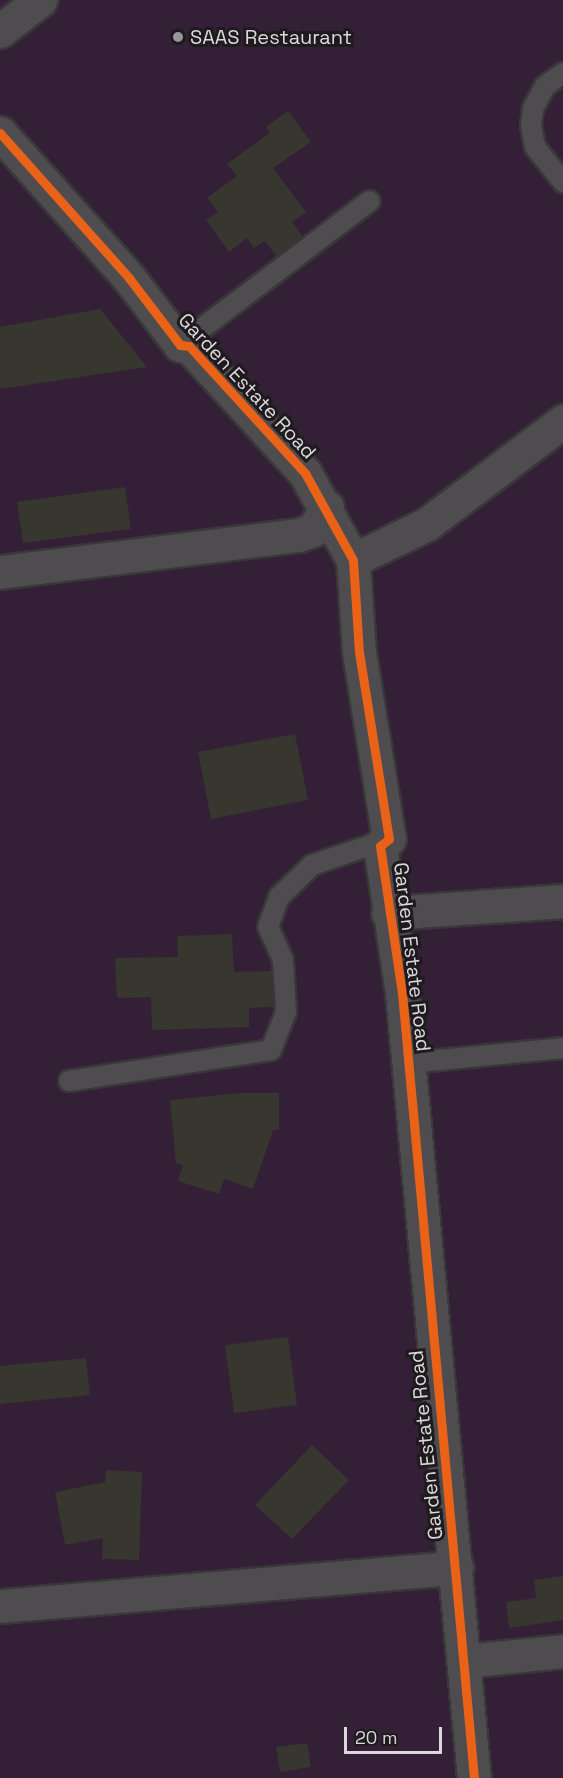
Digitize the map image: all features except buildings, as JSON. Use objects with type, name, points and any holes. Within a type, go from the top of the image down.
[{"type":"street","points":[[0,31],[39,0]]},
{"type":"street","name":"Garden Estate Road","points":[[0,133],[129,278],[180,345],[189,346],[270,432],[327,507],[353,560],[359,652],[389,839],[380,846],[388,913],[402,993],[474,1778]]},
{"type":"street","points":[[353,560],[427,524],[563,421]]},
{"type":"street","points":[[0,572],[299,534],[313,530],[327,507]]},
{"type":"street","points":[[388,913],[563,901]]},
{"type":"street","points":[[0,1606],[456,1568]]},
{"type":"street","points":[[465,1661],[563,1651]]},
{"type":"lane","points":[[563,73],[545,86],[533,109],[531,126],[536,147],[563,182]]},
{"type":"lane","points":[[180,345],[370,201]]},
{"type":"lane","points":[[69,1081],[271,1050],[286,1012],[283,960],[268,927],[279,897],[312,865],[389,839]]},
{"type":"lane","points":[[408,1063],[563,1048]]},
{"type":"shaded area","points":[[0,0],[563,0],[563,1778],[0,1778]]},
{"type":"cycle path","points":[[0,133],[129,278],[180,345],[189,346],[305,473],[353,560],[359,652],[389,839],[380,846],[402,993],[474,1778]]},
{"type":"place","name":"SAAS Restaurant","points":[[178,37]]}]
